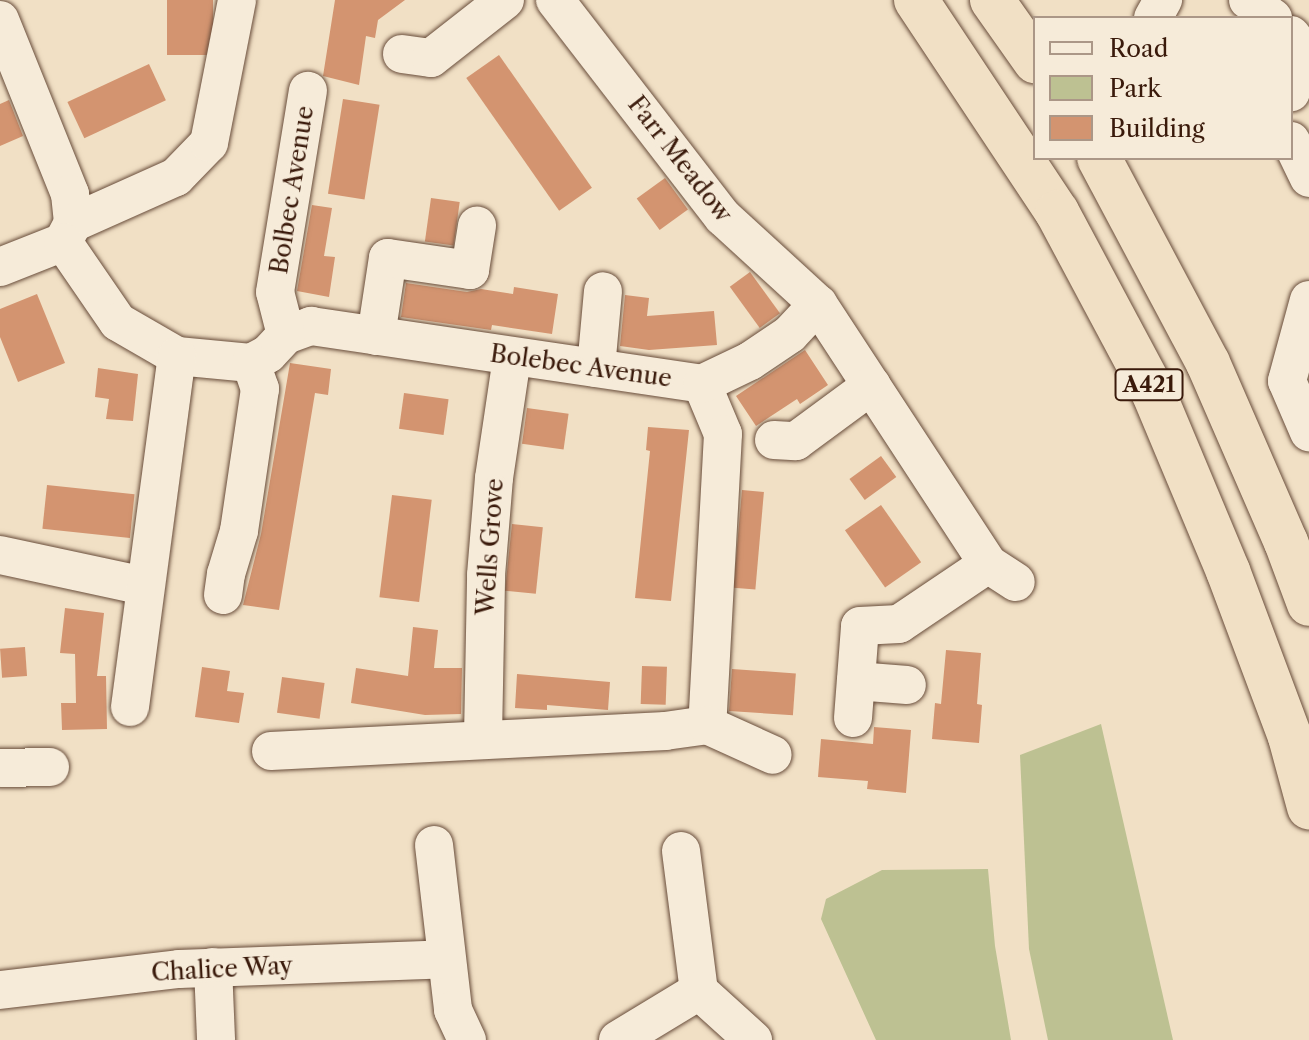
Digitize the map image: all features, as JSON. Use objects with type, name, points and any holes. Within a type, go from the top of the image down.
[{"type":"highway","name":"A421","points":[[916,0],[1057,212],[1154,394],[1290,737],[1309,807]]},
{"type":"highway","points":[[992,0],[1033,58]]},
{"type":"highway","name":"A421","points":[[1100,160],[1208,363],[1301,553],[1309,604]]},
{"type":"street","points":[[0,267],[176,177],[209,143],[237,0]]},
{"type":"street","points":[[402,54],[431,58],[505,0]]},
{"type":"street","name":"Farr Meadow","points":[[555,0],[723,217],[818,304],[1002,573],[899,624],[860,626],[856,681]]},
{"type":"street","points":[[1248,0],[1270,16]]},
{"type":"street","points":[[3,34],[70,194],[68,233],[118,322],[177,356],[251,363],[260,389],[239,531],[223,595]]},
{"type":"street","points":[[1293,38],[1303,51],[1293,85]]},
{"type":"street","name":"Bolbec Avenue","points":[[286,335],[275,292],[308,91]]},
{"type":"street","points":[[1293,145],[1309,178]]},
{"type":"street","points":[[376,336],[388,258],[470,270],[477,226]]},
{"type":"street","points":[[596,368],[603,291]]},
{"type":"street","points":[[1309,300],[1287,381],[1309,432]]},
{"type":"street","points":[[702,384],[750,361],[790,334],[818,304]]},
{"type":"street","name":"Bolebec Avenue","points":[[251,363],[268,354],[286,335],[311,326],[702,384],[723,434],[707,725]]},
{"type":"street","points":[[130,707],[177,356]]},
{"type":"street","name":"Wells Grove","points":[[483,737],[486,575],[494,478],[512,357]]},
{"type":"street","points":[[774,440],[796,441],[872,385]]},
{"type":"street","points":[[0,555],[144,586]]},
{"type":"street","points":[[853,718],[856,681],[907,685]]},
{"type":"street","points":[[271,751],[483,737],[665,731],[707,725],[773,755]]},
{"type":"street","points":[[0,768],[50,767]]},
{"type":"street","points":[[434,845],[453,1010],[467,1040]]},
{"type":"street","points":[[681,851],[699,991],[753,1040]]},
{"type":"street","name":"Chalice Way","points":[[0,990],[213,967],[446,959]]},
{"type":"street","points":[[213,967],[216,1040]]},
{"type":"street","points":[[618,1040],[699,991]]},
{"type":"green space","points":[[1101,724],[1173,1040],[1048,1040],[1029,949],[1020,755]]},
{"type":"green space","points":[[988,869],[995,946],[1011,1040],[876,1040],[821,919],[826,899],[882,870]]},
{"type":"building","points":[[167,0],[213,0],[213,55],[167,55]]},
{"type":"building","points":[[335,0],[405,0],[378,20],[375,38],[366,36],[359,85],[323,76]]},
{"type":"building","points":[[499,55],[592,188],[559,211],[466,78]]},
{"type":"building","points":[[149,64],[166,100],[84,138],[67,102]]},
{"type":"building","points":[[343,99],[380,105],[365,200],[328,194]]},
{"type":"building","points":[[9,100],[23,136],[0,146],[0,104]]},
{"type":"building","points":[[665,178],[688,210],[660,230],[637,199]]},
{"type":"building","points":[[431,198],[460,202],[454,246],[425,242]]},
{"type":"building","points":[[312,205],[332,208],[324,256],[335,257],[329,297],[297,291]]},
{"type":"building","points":[[750,272],[780,313],[760,328],[730,287]]},
{"type":"building","points":[[406,283],[467,292],[481,289],[513,294],[514,287],[558,294],[552,334],[492,325],[491,330],[401,317]]},
{"type":"building","points":[[37,294],[65,363],[18,382],[0,337],[0,309]]},
{"type":"building","points":[[625,295],[649,298],[647,316],[714,311],[717,345],[649,350],[620,346]]},
{"type":"building","points":[[805,350],[828,385],[800,404],[797,399],[756,426],[736,396]]},
{"type":"building","points":[[290,363],[331,369],[328,395],[315,393],[279,610],[243,605],[261,534]]},
{"type":"building","points":[[98,368],[138,374],[133,421],[106,419],[109,399],[95,397]]},
{"type":"building","points":[[404,393],[449,399],[444,435],[399,429]]},
{"type":"building","points":[[527,408],[569,414],[564,449],[522,444]]},
{"type":"building","points":[[648,427],[689,430],[671,601],[635,598],[650,451],[646,450]]},
{"type":"building","points":[[881,456],[896,477],[865,500],[849,479]]},
{"type":"building","points":[[47,485],[135,494],[130,538],[42,529]]},
{"type":"building","points":[[742,490],[764,492],[755,590],[733,588]]},
{"type":"building","points":[[392,495],[432,500],[419,602],[379,597]]},
{"type":"building","points":[[881,505],[921,562],[885,588],[845,530]]},
{"type":"building","points":[[512,524],[543,527],[536,594],[505,591]]},
{"type":"building","points":[[65,608],[104,613],[97,676],[106,676],[107,729],[62,730],[61,703],[76,703],[75,654],[60,653]]},
{"type":"building","points":[[413,627],[438,630],[434,668],[462,668],[461,714],[425,715],[351,703],[356,668],[408,676]]},
{"type":"building","points":[[25,647],[27,676],[2,678],[0,649]]},
{"type":"building","points":[[946,650],[981,653],[977,704],[982,705],[979,743],[932,739],[935,703],[941,704]]},
{"type":"building","points":[[642,666],[667,667],[666,705],[641,704]]},
{"type":"building","points":[[202,667],[230,671],[227,691],[244,693],[239,723],[195,717]]},
{"type":"building","points":[[732,669],[796,673],[793,715],[729,711]]},
{"type":"building","points":[[517,674],[610,682],[608,710],[547,705],[547,710],[515,708]]},
{"type":"building","points":[[282,677],[325,683],[320,719],[277,713]]},
{"type":"building","points":[[874,727],[911,730],[906,793],[867,789],[868,781],[818,777],[821,739],[873,744]]}]
